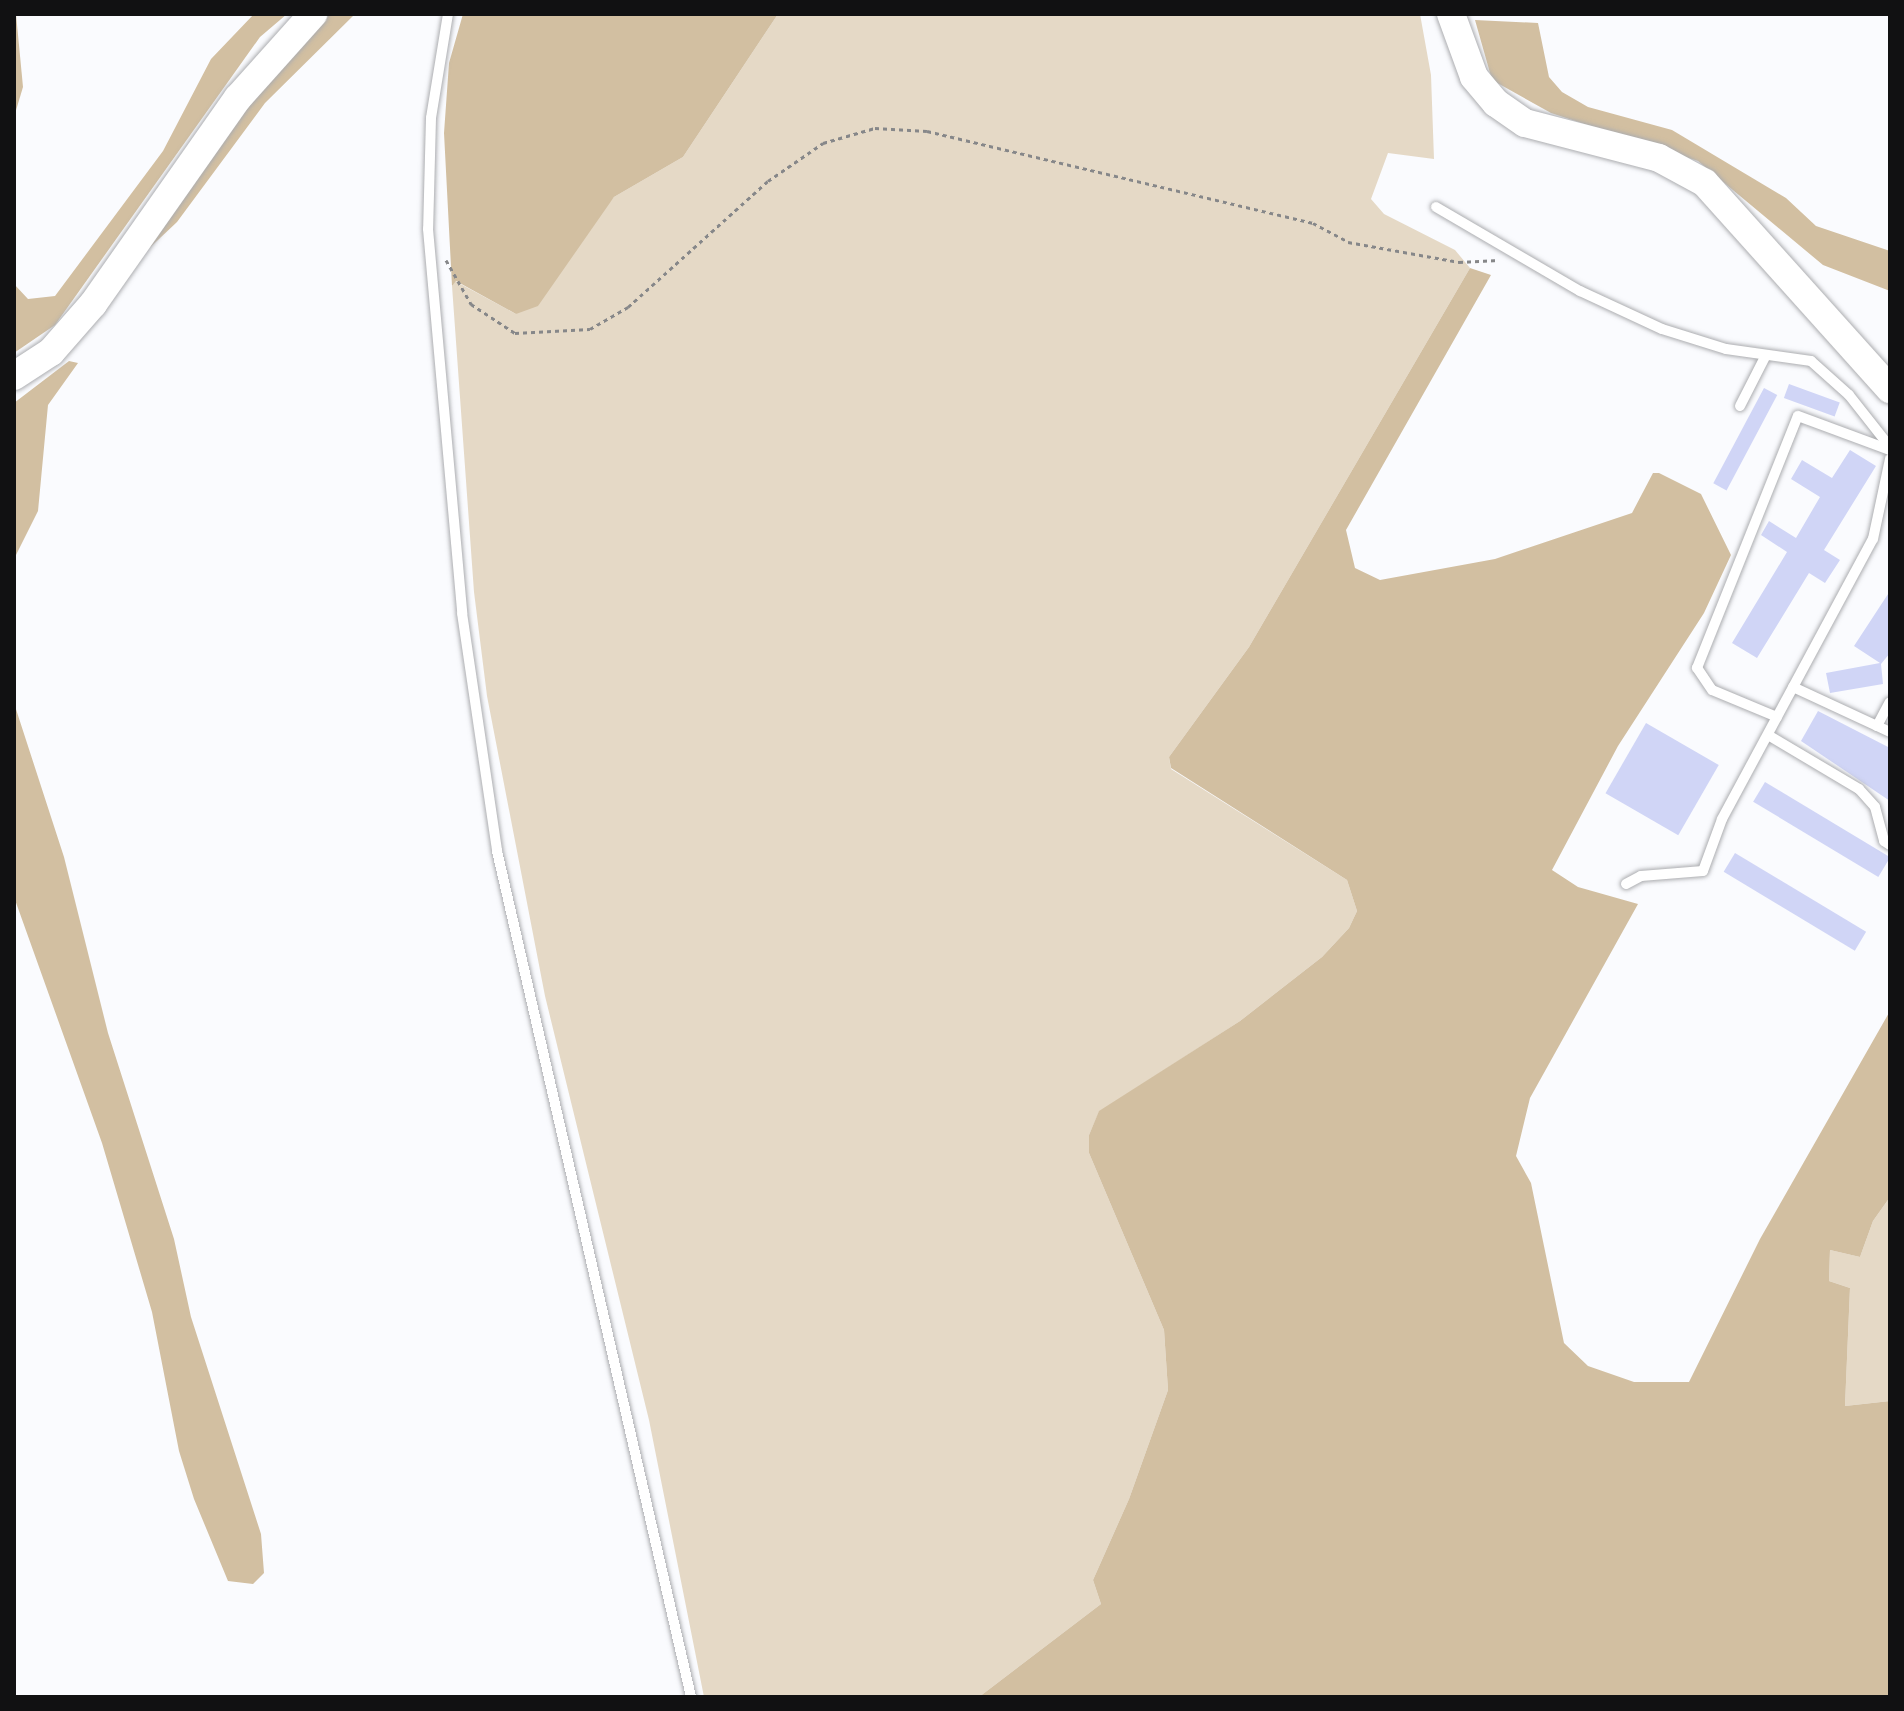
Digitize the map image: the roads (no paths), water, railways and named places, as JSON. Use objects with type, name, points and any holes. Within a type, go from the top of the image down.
[{"type":"main road","points":[[14,376],[68,335],[238,98],[313,14]]},
{"type":"main road","points":[[1451,14],[1474,77],[1496,103],[1525,123],[1659,158],[1705,183],[1890,389]]},
{"type":"lane","points":[[448,14],[431,118],[428,229],[465,629],[497,851],[691,1697]]},
{"type":"lane","points":[[1436,207],[1527,259],[1662,329],[1766,355],[1811,361],[1849,395],[1890,449]]},
{"type":"lane","points":[[1740,406],[1766,355]]},
{"type":"lane","points":[[1777,717],[1712,690],[1697,668],[1798,416],[1890,449]]},
{"type":"lane","points":[[1626,884],[1641,876],[1703,871],[1722,819],[1873,539],[1890,459]]},
{"type":"lane","points":[[1793,687],[1890,732]]},
{"type":"lane","points":[[1877,726],[1890,702]]},
{"type":"lane","points":[[1768,735],[1859,789],[1875,807],[1884,841],[1890,845]]}]
